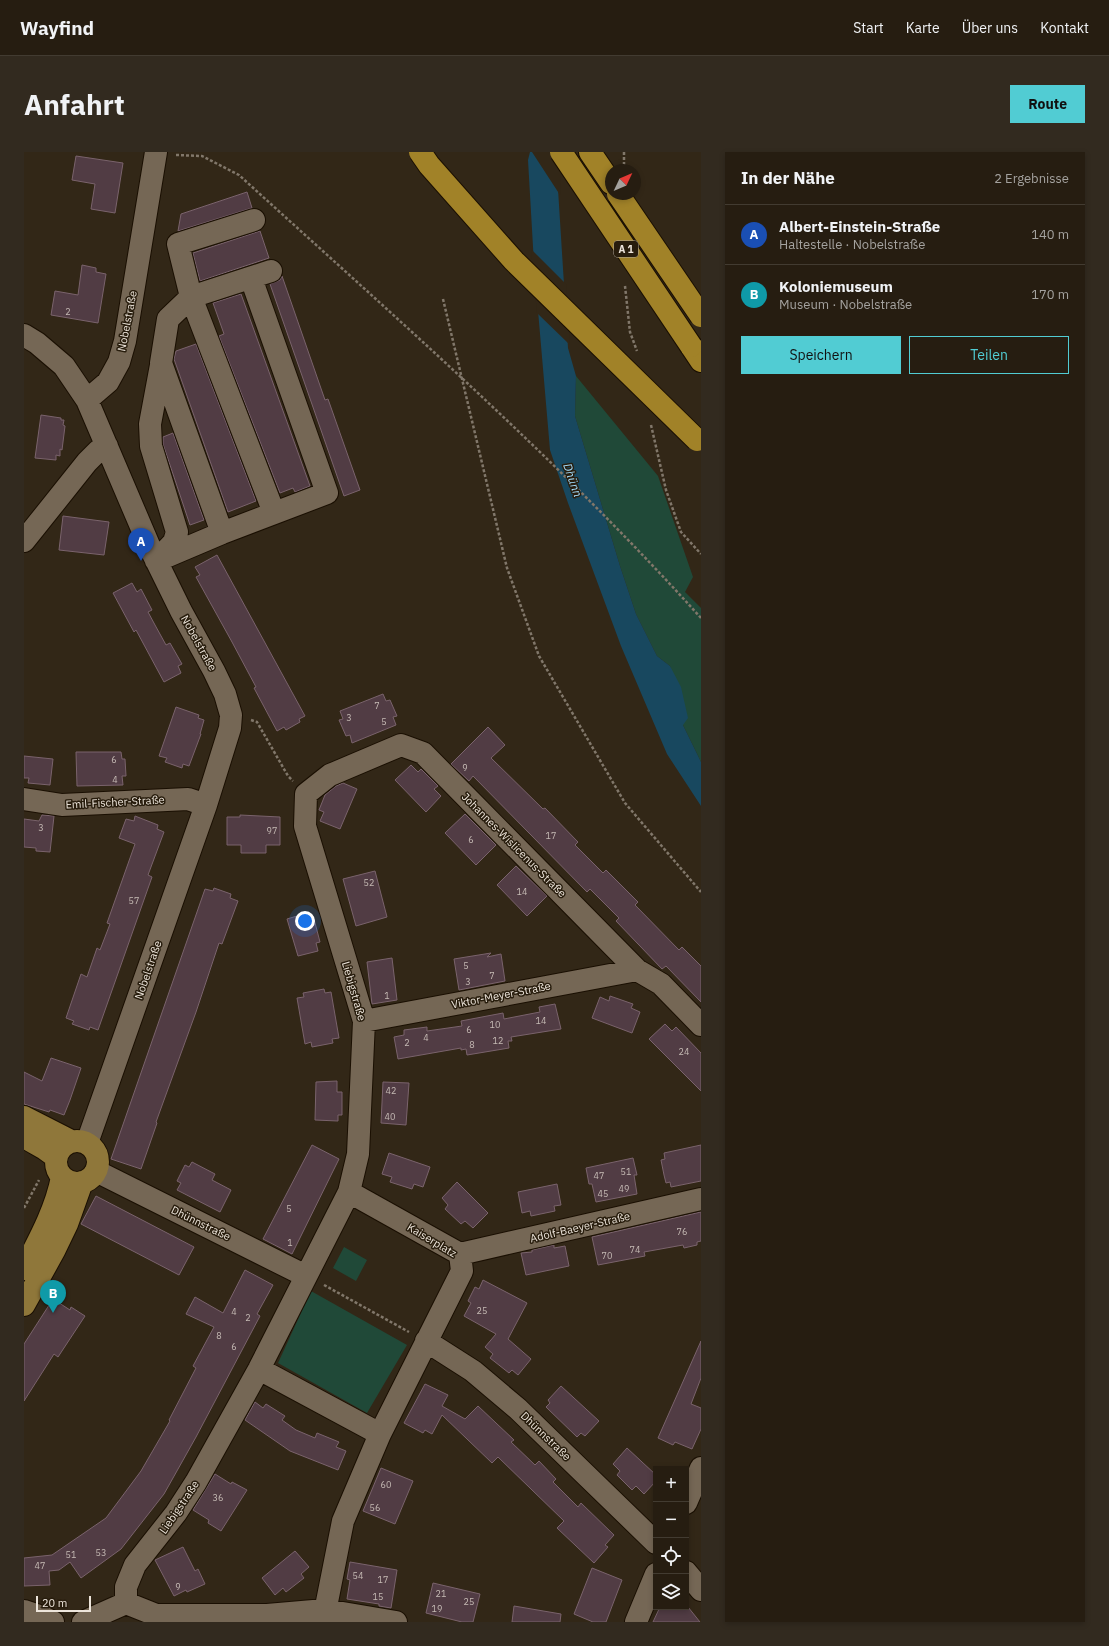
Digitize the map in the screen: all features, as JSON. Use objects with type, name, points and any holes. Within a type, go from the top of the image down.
[{"type":"highway","points":[[420,152],[429,165],[514,261],[699,442]]},
{"type":"highway","name":"A 1","points":[[561,152],[696,354]]},
{"type":"highway","points":[[590,152],[605,174]]},
{"type":"highway","name":"A 1","points":[[622,200],[701,316]]},
{"type":"main road","points":[[24,1118],[79,1142]]},
{"type":"main road","name":"Dhünnstraße","points":[[24,1138],[45,1149],[74,1172]]},
{"type":"main road","name":"Nobelstraße","points":[[24,1269],[41,1235],[60,1189],[74,1172],[98,1164],[97,1155],[93,1148],[79,1142],[61,1147],[74,1172],[67,1224],[58,1245],[24,1305]]},
{"type":"street","name":"Nobelstraße","points":[[79,1142],[206,805],[230,728],[231,715],[225,694],[214,671],[181,611],[156,561],[88,400],[108,382],[119,362],[125,341],[155,153]]},
{"type":"street","points":[[254,220],[178,244],[191,297],[274,513]]},
{"type":"street","points":[[156,561],[174,542],[177,532],[151,446],[150,424],[168,320],[191,297],[271,271]]},
{"type":"street","points":[[156,561],[327,493],[250,278]]},
{"type":"street","points":[[24,335],[37,343],[64,366],[88,400]]},
{"type":"street","points":[[161,363],[222,534]]},
{"type":"street","points":[[24,541],[87,462],[98,451],[107,446]]},
{"type":"street","name":"Johannes-Wislicenus-Straße","points":[[306,794],[330,775],[401,745],[423,753],[637,970],[661,984],[701,1025]]},
{"type":"street","name":"Liebigstraße","points":[[306,794],[305,826],[364,1021],[358,1154],[349,1192]]},
{"type":"street","name":"Emil-Fischer-Straße","points":[[24,799],[62,805],[188,799],[206,805]]},
{"type":"street","name":"Viktor-Meyer-Straße","points":[[364,1021],[637,970]]},
{"type":"street","name":"Dhünnstraße","points":[[74,1172],[306,1276]]},
{"type":"street","points":[[324,1616],[343,1521],[380,1434],[259,1369],[349,1192]]},
{"type":"street","name":"Kaiserplatz","points":[[349,1192],[460,1254],[462,1272],[380,1434]]},
{"type":"street","name":"Adolf-Baeyer-Straße","points":[[460,1254],[701,1200]]},
{"type":"street","name":"Dhünnstraße","points":[[426,1341],[473,1371],[518,1409],[653,1540]]},
{"type":"street","name":"Liebigstraße","points":[[126,1603],[126,1587],[135,1565],[176,1513],[196,1482],[259,1369]]},
{"type":"street","points":[[686,1502],[701,1468]]},
{"type":"street","points":[[688,1574],[701,1590]]},
{"type":"street","points":[[636,1622],[653,1581]]},
{"type":"street","points":[[83,1622],[126,1603],[156,1615],[324,1616],[396,1622]]},
{"type":"street","points":[[24,1611],[46,1618],[53,1622]]},
{"type":"path","points":[[623,164],[624,152]]},
{"type":"path","points":[[155,153],[202,156],[239,175],[460,376],[530,443],[633,544],[701,618]]},
{"type":"path","points":[[443,299],[460,376],[507,568],[539,656],[624,803],[701,892]]},
{"type":"path","points":[[231,715],[257,722],[288,776],[306,794]]},
{"type":"path","points":[[24,1207],[38,1182]]},
{"type":"path","points":[[306,1276],[426,1341]]},
{"type":"green space","points":[[576,376],[658,476],[693,577],[685,592],[701,608],[701,762],[683,725],[670,666],[657,656],[636,614],[620,566],[575,416]]},
{"type":"green space","points":[[344,1247],[367,1260],[356,1281],[333,1268]]},
{"type":"green space","points":[[311,1291],[407,1345],[367,1413],[278,1363]]},
{"type":"water","name":"Dhünn","points":[[530,152],[560,152],[558,189],[568,348],[576,376],[575,416],[636,614],[657,656],[670,666],[681,687],[688,718],[683,725],[701,762],[701,806],[667,754],[621,646],[550,450],[534,264],[528,160]]},
{"type":"pier","points":[[532,152],[562,152],[560,195]]},
{"type":"pier","points":[[531,249],[566,284],[570,345],[537,313]]},
{"type":"building","points":[[76,156],[123,163],[115,213],[91,209],[95,184],[72,180]]},
{"type":"building","points":[[247,192],[252,208],[178,231],[181,214]]},
{"type":"building","points":[[260,231],[269,258],[200,281],[193,253]]},
{"type":"building","points":[[82,265],[96,268],[96,272],[106,274],[98,323],[51,315],[55,291],[78,295]]},
{"type":"building","points":[[282,276],[325,400],[328,399],[360,490],[344,496],[270,284],[280,280]]},
{"type":"building","points":[[241,294],[310,486],[295,492],[293,488],[280,493],[219,336],[224,334],[213,303]]},
{"type":"building","points":[[196,344],[256,501],[228,512],[174,359],[176,351]]},
{"type":"building","points":[[41,415],[61,418],[61,420],[64,420],[63,425],[65,426],[62,450],[60,449],[60,456],[56,455],[56,460],[35,458]]},
{"type":"building","points":[[173,433],[204,520],[190,525],[163,444],[163,437]]},
{"type":"building","points":[[63,516],[109,522],[104,555],[59,550]]},
{"type":"building","points":[[217,555],[305,716],[299,719],[300,722],[286,730],[284,727],[277,731],[254,688],[256,687],[196,577],[200,575],[195,567]]},
{"type":"building","points":[[132,583],[137,592],[141,589],[152,610],[148,612],[155,625],[166,645],[170,643],[182,664],[178,666],[181,673],[164,682],[136,630],[134,632],[113,593]]},
{"type":"building","points":[[383,694],[386,701],[390,700],[397,716],[393,717],[396,725],[352,743],[350,735],[346,736],[339,720],[343,719],[340,711]]},
{"type":"building","points":[[176,707],[199,715],[198,718],[204,720],[201,734],[189,766],[183,764],[182,768],[165,762],[167,758],[159,756]]},
{"type":"building","points":[[488,727],[505,745],[491,758],[543,809],[545,808],[578,842],[575,845],[603,873],[606,870],[638,902],[635,905],[679,950],[682,947],[701,966],[701,1002],[666,966],[662,969],[616,921],[619,918],[590,889],[587,892],[473,776],[469,781],[451,764]]},
{"type":"building","points":[[76,752],[121,752],[122,759],[125,759],[126,776],[122,776],[123,785],[77,786]]},
{"type":"building","points":[[24,756],[53,759],[50,785],[28,783],[29,778],[24,778]]},
{"type":"building","points":[[411,765],[418,772],[421,769],[438,786],[434,789],[441,796],[426,812],[395,780]]},
{"type":"building","points":[[343,783],[357,789],[340,829],[320,821],[324,812],[319,810],[325,795],[336,786]]},
{"type":"building","points":[[465,814],[496,845],[476,865],[445,833]]},
{"type":"building","points":[[42,815],[54,816],[50,852],[36,851],[36,848],[24,847],[24,819],[39,821]]},
{"type":"building","points":[[240,815],[280,817],[280,845],[266,845],[266,853],[241,853],[241,845],[227,845],[227,817],[240,817]]},
{"type":"building","points":[[135,816],[158,825],[157,829],[164,832],[148,875],[152,877],[98,1030],[90,1027],[89,1030],[72,1024],[74,1021],[66,1018],[81,974],[87,977],[97,948],[100,950],[110,924],[107,923],[135,844],[119,838],[126,819],[134,821]]},
{"type":"building","points":[[516,866],[547,896],[527,916],[497,885]]},
{"type":"building","points":[[375,871],[387,917],[356,926],[343,879]]},
{"type":"building","points":[[214,888],[231,894],[230,898],[238,901],[222,944],[219,943],[141,1169],[111,1159],[205,889],[213,891]]},
{"type":"building","points":[[307,913],[309,921],[314,919],[320,942],[316,943],[318,951],[298,956],[287,919]]},
{"type":"building","points":[[491,953],[487,957],[501,954],[505,981],[459,990],[454,959]]},
{"type":"building","points":[[392,958],[397,1000],[372,1004],[367,962]]},
{"type":"building","points":[[324,989],[325,993],[331,992],[339,1038],[332,1039],[333,1043],[312,1047],[311,1042],[305,1044],[297,998],[304,997],[303,993]]},
{"type":"building","points":[[610,996],[633,1004],[631,1008],[640,1012],[632,1033],[592,1018],[600,997],[609,1001]]},
{"type":"building","points":[[555,1004],[561,1029],[511,1037],[512,1041],[508,1041],[509,1048],[467,1055],[466,1049],[461,1050],[461,1048],[398,1059],[394,1037],[404,1035],[404,1030],[427,1027],[427,1031],[462,1026],[461,1021],[503,1013],[504,1019],[540,1012],[539,1007]]},
{"type":"building","points":[[665,1024],[672,1031],[676,1027],[701,1053],[701,1091],[649,1039]]},
{"type":"building","points":[[51,1058],[81,1068],[64,1115],[24,1104],[24,1072],[42,1081]]},
{"type":"building","points":[[337,1081],[337,1092],[342,1092],[342,1115],[338,1115],[338,1121],[315,1120],[316,1082]]},
{"type":"building","points":[[383,1082],[409,1083],[406,1125],[381,1123]]},
{"type":"building","points":[[312,1145],[339,1159],[292,1254],[263,1239]]},
{"type":"building","points":[[701,1145],[701,1181],[671,1187],[670,1182],[666,1183],[661,1160],[665,1159],[664,1153]]},
{"type":"building","points":[[389,1153],[430,1167],[423,1187],[414,1184],[412,1189],[390,1182],[392,1177],[382,1174]]},
{"type":"building","points":[[633,1158],[637,1175],[634,1175],[637,1194],[596,1202],[592,1184],[589,1184],[586,1168]]},
{"type":"building","points":[[192,1162],[215,1174],[212,1180],[231,1190],[220,1212],[177,1190],[181,1183],[177,1181],[185,1165],[189,1167]]},
{"type":"building","points":[[457,1182],[488,1213],[473,1228],[465,1221],[461,1224],[445,1209],[448,1205],[442,1198]]},
{"type":"building","points":[[557,1184],[561,1205],[554,1206],[555,1211],[531,1216],[530,1211],[522,1213],[518,1192]]},
{"type":"building","points":[[96,1196],[194,1247],[179,1275],[81,1224]]},
{"type":"building","points":[[701,1212],[701,1241],[697,1242],[697,1245],[684,1248],[683,1245],[644,1252],[645,1256],[598,1265],[592,1237]]},
{"type":"building","points":[[554,1245],[554,1248],[565,1246],[569,1266],[526,1275],[521,1253],[532,1252],[532,1250]]},
{"type":"building","points":[[245,1270],[273,1285],[257,1314],[260,1316],[164,1494],[121,1549],[81,1578],[70,1562],[59,1570],[49,1571],[50,1585],[24,1586],[24,1558],[52,1555],[106,1518],[141,1471],[170,1421],[169,1420],[196,1368],[193,1366],[214,1327],[186,1314],[195,1297],[223,1313]]},
{"type":"building","points":[[483,1280],[527,1303],[508,1339],[531,1359],[518,1375],[512,1370],[509,1373],[490,1358],[493,1354],[485,1347],[496,1334],[464,1316],[471,1303],[468,1301],[475,1287],[479,1289]]},
{"type":"building","points":[[53,1299],[70,1310],[71,1307],[85,1316],[58,1357],[54,1354],[24,1401],[24,1344]]},
{"type":"building","points":[[701,1341],[701,1378],[691,1404],[701,1408],[701,1429],[692,1449],[675,1442],[673,1445],[658,1438]]},
{"type":"building","points":[[425,1384],[448,1395],[442,1406],[465,1419],[478,1406],[514,1440],[511,1442],[535,1465],[539,1461],[556,1479],[553,1482],[578,1507],[581,1503],[614,1535],[605,1545],[608,1547],[594,1563],[557,1528],[564,1521],[498,1457],[492,1463],[442,1415],[432,1434],[425,1430],[423,1433],[404,1423]]},
{"type":"building","points":[[561,1386],[599,1421],[585,1436],[581,1433],[577,1437],[546,1407],[550,1403],[548,1400]]},
{"type":"building","points":[[255,1402],[263,1408],[266,1404],[285,1416],[282,1420],[296,1430],[315,1438],[317,1433],[339,1442],[336,1447],[346,1451],[338,1470],[290,1451],[245,1420]]},
{"type":"building","points":[[627,1448],[653,1472],[653,1484],[644,1494],[636,1486],[632,1490],[617,1475],[620,1471],[613,1464]]},
{"type":"building","points":[[381,1468],[413,1481],[395,1524],[363,1511]]},
{"type":"building","points":[[215,1474],[231,1484],[232,1482],[247,1490],[221,1531],[208,1523],[209,1520],[193,1510]]},
{"type":"building","points":[[183,1547],[195,1571],[198,1569],[205,1584],[187,1592],[186,1590],[174,1596],[155,1560]]},
{"type":"building","points":[[295,1551],[309,1567],[301,1574],[304,1578],[286,1592],[283,1588],[275,1595],[262,1578]]},
{"type":"building","points":[[350,1562],[397,1570],[391,1608],[379,1606],[379,1604],[347,1599],[350,1580],[347,1579]]},
{"type":"building","points":[[592,1568],[622,1580],[606,1622],[593,1622],[574,1614]]},
{"type":"building","points":[[433,1583],[480,1594],[473,1622],[462,1622],[426,1613]]},
{"type":"building","points":[[514,1606],[561,1614],[560,1622],[512,1622]]},
{"type":"building","points":[[689,1608],[700,1622],[653,1622],[659,1610],[689,1610]]},
{"type":"place","name":"Albert-Einstein-Straße","points":[[141,561]]},
{"type":"place","name":"Koloniemuseum","points":[[53,1313]]}]
